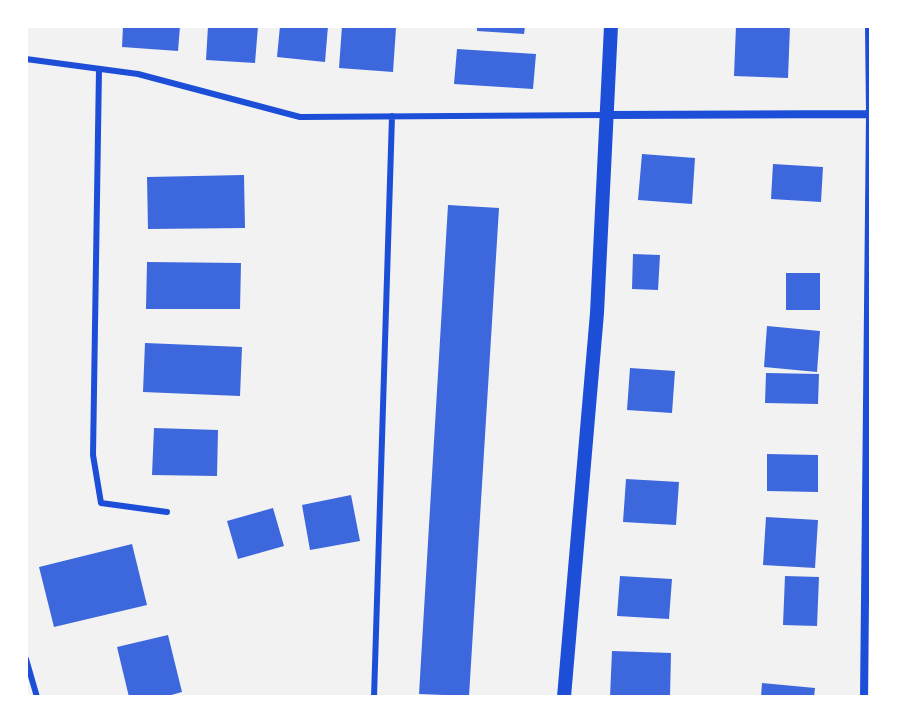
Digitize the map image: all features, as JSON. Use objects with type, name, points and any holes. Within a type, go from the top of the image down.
[{"type":"street","points":[[564,697],[597,313],[611,26]]},
{"type":"street","points":[[864,697],[871,114],[869,26]]},
{"type":"street","points":[[607,115],[871,114]]},
{"type":"lane","points":[[26,59],[138,74],[300,117],[607,115]]},
{"type":"lane","points":[[99,69],[93,455],[101,503],[167,512]]},
{"type":"lane","points":[[374,697],[392,116]]},
{"type":"lane","points":[[26,659],[37,697]]},
{"type":"building","points":[[123,26],[180,26],[178,51],[122,47]]},
{"type":"building","points":[[208,26],[258,26],[255,63],[206,60]]},
{"type":"building","points":[[280,26],[328,26],[325,62],[277,57]]},
{"type":"building","points":[[342,26],[396,28],[393,72],[339,68]]},
{"type":"building","points":[[477,26],[525,26],[524,34],[477,31]]},
{"type":"building","points":[[736,26],[790,26],[788,78],[734,76]]},
{"type":"building","points":[[457,49],[536,54],[533,89],[454,84]]},
{"type":"building","points":[[642,154],[695,158],[692,204],[638,200]]},
{"type":"building","points":[[773,164],[823,167],[821,202],[771,199]]},
{"type":"building","points":[[244,175],[245,228],[148,229],[147,177]]},
{"type":"building","points":[[448,205],[499,208],[469,696],[419,694]]},
{"type":"building","points":[[633,254],[660,255],[658,290],[632,289]]},
{"type":"building","points":[[147,262],[241,263],[240,309],[146,309]]},
{"type":"building","points":[[786,273],[820,273],[820,310],[786,310]]},
{"type":"building","points":[[767,326],[820,331],[817,372],[764,367]]},
{"type":"building","points":[[145,343],[242,347],[240,396],[143,392]]},
{"type":"building","points":[[630,368],[675,371],[672,413],[627,410]]},
{"type":"building","points":[[766,373],[819,374],[818,404],[765,403]]},
{"type":"building","points":[[154,428],[218,430],[217,476],[152,475]]},
{"type":"building","points":[[767,454],[818,455],[818,492],[767,491]]},
{"type":"building","points":[[626,479],[679,482],[676,525],[623,522]]},
{"type":"building","points":[[351,495],[360,541],[310,550],[302,505]]},
{"type":"building","points":[[273,508],[284,546],[238,559],[227,521]]},
{"type":"building","points":[[766,517],[818,520],[815,568],[763,565]]},
{"type":"building","points":[[132,544],[147,605],[54,627],[39,567]]},
{"type":"building","points":[[620,576],[672,579],[669,619],[617,616]]},
{"type":"building","points":[[785,576],[819,577],[817,626],[783,625]]},
{"type":"building","points":[[168,635],[182,692],[164,697],[129,697],[117,647]]},
{"type":"building","points":[[612,651],[671,653],[670,697],[610,697]]},
{"type":"building","points":[[762,683],[815,688],[814,697],[761,697]]}]
